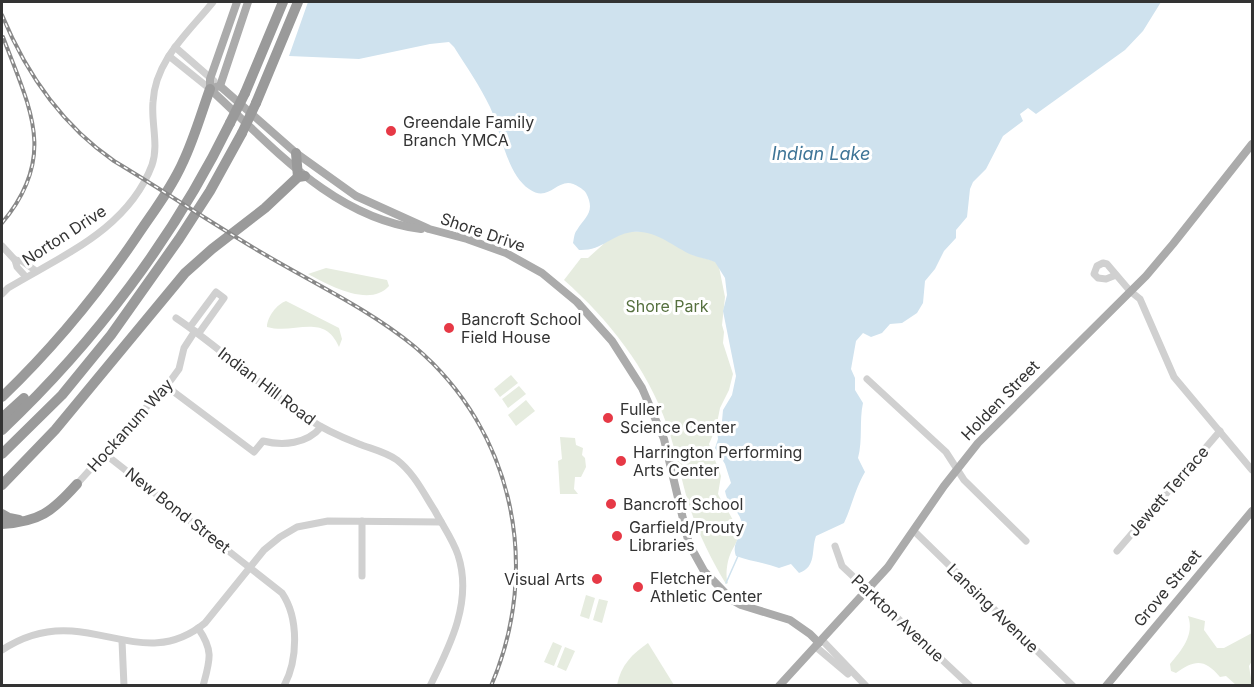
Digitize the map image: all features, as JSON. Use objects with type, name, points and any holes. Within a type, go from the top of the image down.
[{"type":"highway","points":[[2,430],[58,374],[117,303],[165,236],[199,181],[230,123],[283,2]]},
{"type":"highway","points":[[2,454],[62,395],[111,335],[206,197],[242,133],[298,2]]},
{"type":"highway","points":[[2,397],[70,326],[105,283],[156,208],[183,162],[213,85]]},
{"type":"highway","points":[[2,485],[56,430],[185,273],[274,201],[301,175],[296,153]]},
{"type":"highway","points":[[2,418],[47,378],[58,374]]},
{"type":"highway","points":[[2,462],[25,433]]},
{"type":"highway","points":[[2,524],[28,520],[50,512],[77,484]]},
{"type":"highway","points":[[2,514],[13,519],[28,520]]},
{"type":"main road","points":[[213,85],[237,2]]},
{"type":"main road","points":[[213,85],[248,2]]},
{"type":"main road","name":"Shore Drive","points":[[213,85],[296,153],[356,196],[429,229],[493,248],[531,265],[554,282],[594,320],[621,352],[635,376],[664,439],[689,544],[704,571],[732,600],[790,621],[819,643]]},
{"type":"main road","name":"Shore Drive","points":[[213,85],[301,175],[333,196],[368,213],[402,225],[429,229]]},
{"type":"main road","name":"Holden Street","points":[[779,686],[888,567],[958,468],[997,422],[1169,250],[1252,144]]},
{"type":"main road","name":"Grove Street","points":[[1106,686],[1252,511]]},
{"type":"street","name":"Norton Drive","points":[[2,294],[26,277],[100,234],[119,217],[130,203],[153,161],[155,144],[153,95],[159,72],[175,47],[213,2]]},
{"type":"street","name":"Shore Drive","points":[[175,47],[213,85]]},
{"type":"street","name":"Shore Drive","points":[[169,56],[213,85]]},
{"type":"street","points":[[2,246],[26,277]]},
{"type":"street","points":[[15,260],[22,261],[36,271]]},
{"type":"street","points":[[1116,274],[1143,305],[1174,376],[1252,470]]},
{"type":"street","points":[[216,292],[224,298],[195,330],[216,292]]},
{"type":"street","name":"Indian Hill Road","points":[[176,318],[195,330],[290,406],[321,427],[397,460],[416,480],[459,557],[462,572],[463,592],[459,614],[452,637],[430,686]]},
{"type":"street","name":"Hockanum Way","points":[[77,484],[177,372],[184,348],[195,330]]},
{"type":"street","points":[[867,379],[946,452],[964,480],[1026,541]]},
{"type":"street","points":[[166,386],[254,452],[263,441],[280,444],[292,443],[308,437],[321,427]]},
{"type":"street","name":"Jewett Terrace","points":[[1117,551],[1220,431]]},
{"type":"street","name":"New Bond Street","points":[[105,454],[279,590],[290,608],[293,624],[293,655],[290,673],[284,686]]},
{"type":"street","points":[[362,521],[362,576]]},
{"type":"street","points":[[2,650],[28,636],[50,631],[73,631],[144,644],[163,643],[198,628],[272,543],[297,527],[317,522],[441,522]]},
{"type":"street","name":"Lansing Avenue","points":[[914,531],[1073,686]]},
{"type":"street","name":"Parkton Avenue","points":[[835,546],[842,566],[970,686]]},
{"type":"street","points":[[198,628],[206,640],[210,656],[203,686]]},
{"type":"street","points":[[122,640],[124,686]]},
{"type":"street","points":[[819,643],[861,686]]},
{"type":"street","points":[[819,643],[866,686]]},
{"type":"green space","name":"Shore Park","points":[[628,231],[658,235],[693,255],[718,262],[725,297],[723,343],[733,374],[709,444],[721,476],[718,494],[738,532],[728,561],[728,583],[726,584],[696,526],[667,425],[649,384],[611,328],[564,280],[581,258],[588,258],[608,240]]},
{"type":"green space","points":[[326,268],[387,280],[389,286],[381,292],[360,295],[326,284],[308,274]]},
{"type":"green space","points":[[286,301],[339,328],[342,339],[339,347],[333,336],[317,327],[277,329],[267,327],[273,311]]},
{"type":"green space","points":[[511,375],[518,383],[500,397],[494,389]]},
{"type":"green space","points":[[519,386],[526,394],[508,408],[502,399]]},
{"type":"green space","points":[[526,400],[535,411],[516,426],[508,415]]},
{"type":"green space","points":[[560,437],[575,438],[576,445],[583,448],[582,455],[585,458],[586,467],[581,477],[575,477],[574,489],[578,494],[560,494],[558,461],[562,459]]},
{"type":"green space","points":[[586,595],[595,598],[589,619],[580,616]]},
{"type":"green space","points":[[599,599],[608,601],[602,623],[593,620]]},
{"type":"green space","points":[[1188,616],[1205,621],[1204,630],[1217,648],[1224,648],[1252,633],[1252,661],[1249,666],[1252,685],[1236,685],[1226,676],[1220,677],[1215,671],[1200,663],[1189,665],[1176,673],[1171,671],[1170,664],[1182,648],[1190,630]]},
{"type":"green space","points":[[553,642],[562,646],[554,666],[544,662]]},
{"type":"green space","points":[[648,643],[674,685],[617,685],[628,661]]},
{"type":"green space","points":[[565,647],[575,651],[566,671],[557,667]]},
{"type":"water","name":"Indian Lake","points":[[308,2],[1161,2],[1143,31],[1125,50],[1036,114],[1028,108],[1020,114],[1023,121],[1003,136],[986,169],[973,182],[967,217],[956,230],[956,238],[944,251],[935,269],[925,281],[923,303],[917,313],[902,323],[890,324],[882,333],[871,337],[863,333],[856,341],[851,369],[855,378],[855,390],[863,403],[858,458],[865,472],[844,523],[816,536],[809,567],[799,573],[791,564],[779,568],[736,556],[735,546],[742,525],[726,496],[725,491],[731,483],[725,464],[715,448],[723,410],[732,395],[736,376],[723,311],[727,295],[725,278],[715,262],[692,255],[656,236],[640,232],[618,236],[600,246],[579,250],[573,243],[575,233],[590,210],[586,193],[572,183],[565,183],[549,191],[537,193],[521,182],[509,162],[486,99],[449,42],[359,59],[289,56]]},
{"type":"waterway","points":[[726,583],[738,556]]},
{"type":"railway","points":[[2,15],[34,77],[62,114],[95,147],[245,243],[380,321],[415,347],[449,381],[476,419],[496,460],[509,504],[515,549],[515,595],[506,641],[491,686]]},
{"type":"railway","points":[[2,223],[19,199],[30,176],[34,154],[34,132],[29,110],[3,37]]},
{"type":"place","name":"Greendale Family Branch YMCA","points":[[391,131]]},
{"type":"place","name":"Bancroft School Field House","points":[[449,328]]},
{"type":"place","name":"Fuller Science Center","points":[[608,418]]},
{"type":"place","name":"Harrington Performing Arts Center","points":[[621,461]]},
{"type":"place","name":"Bancroft School","points":[[611,504]]},
{"type":"place","name":"Garfield/Prouty Libraries","points":[[617,536]]},
{"type":"place","name":"Visual Arts","points":[[597,579]]},
{"type":"place","name":"Fletcher Athletic Center","points":[[638,587]]}]
